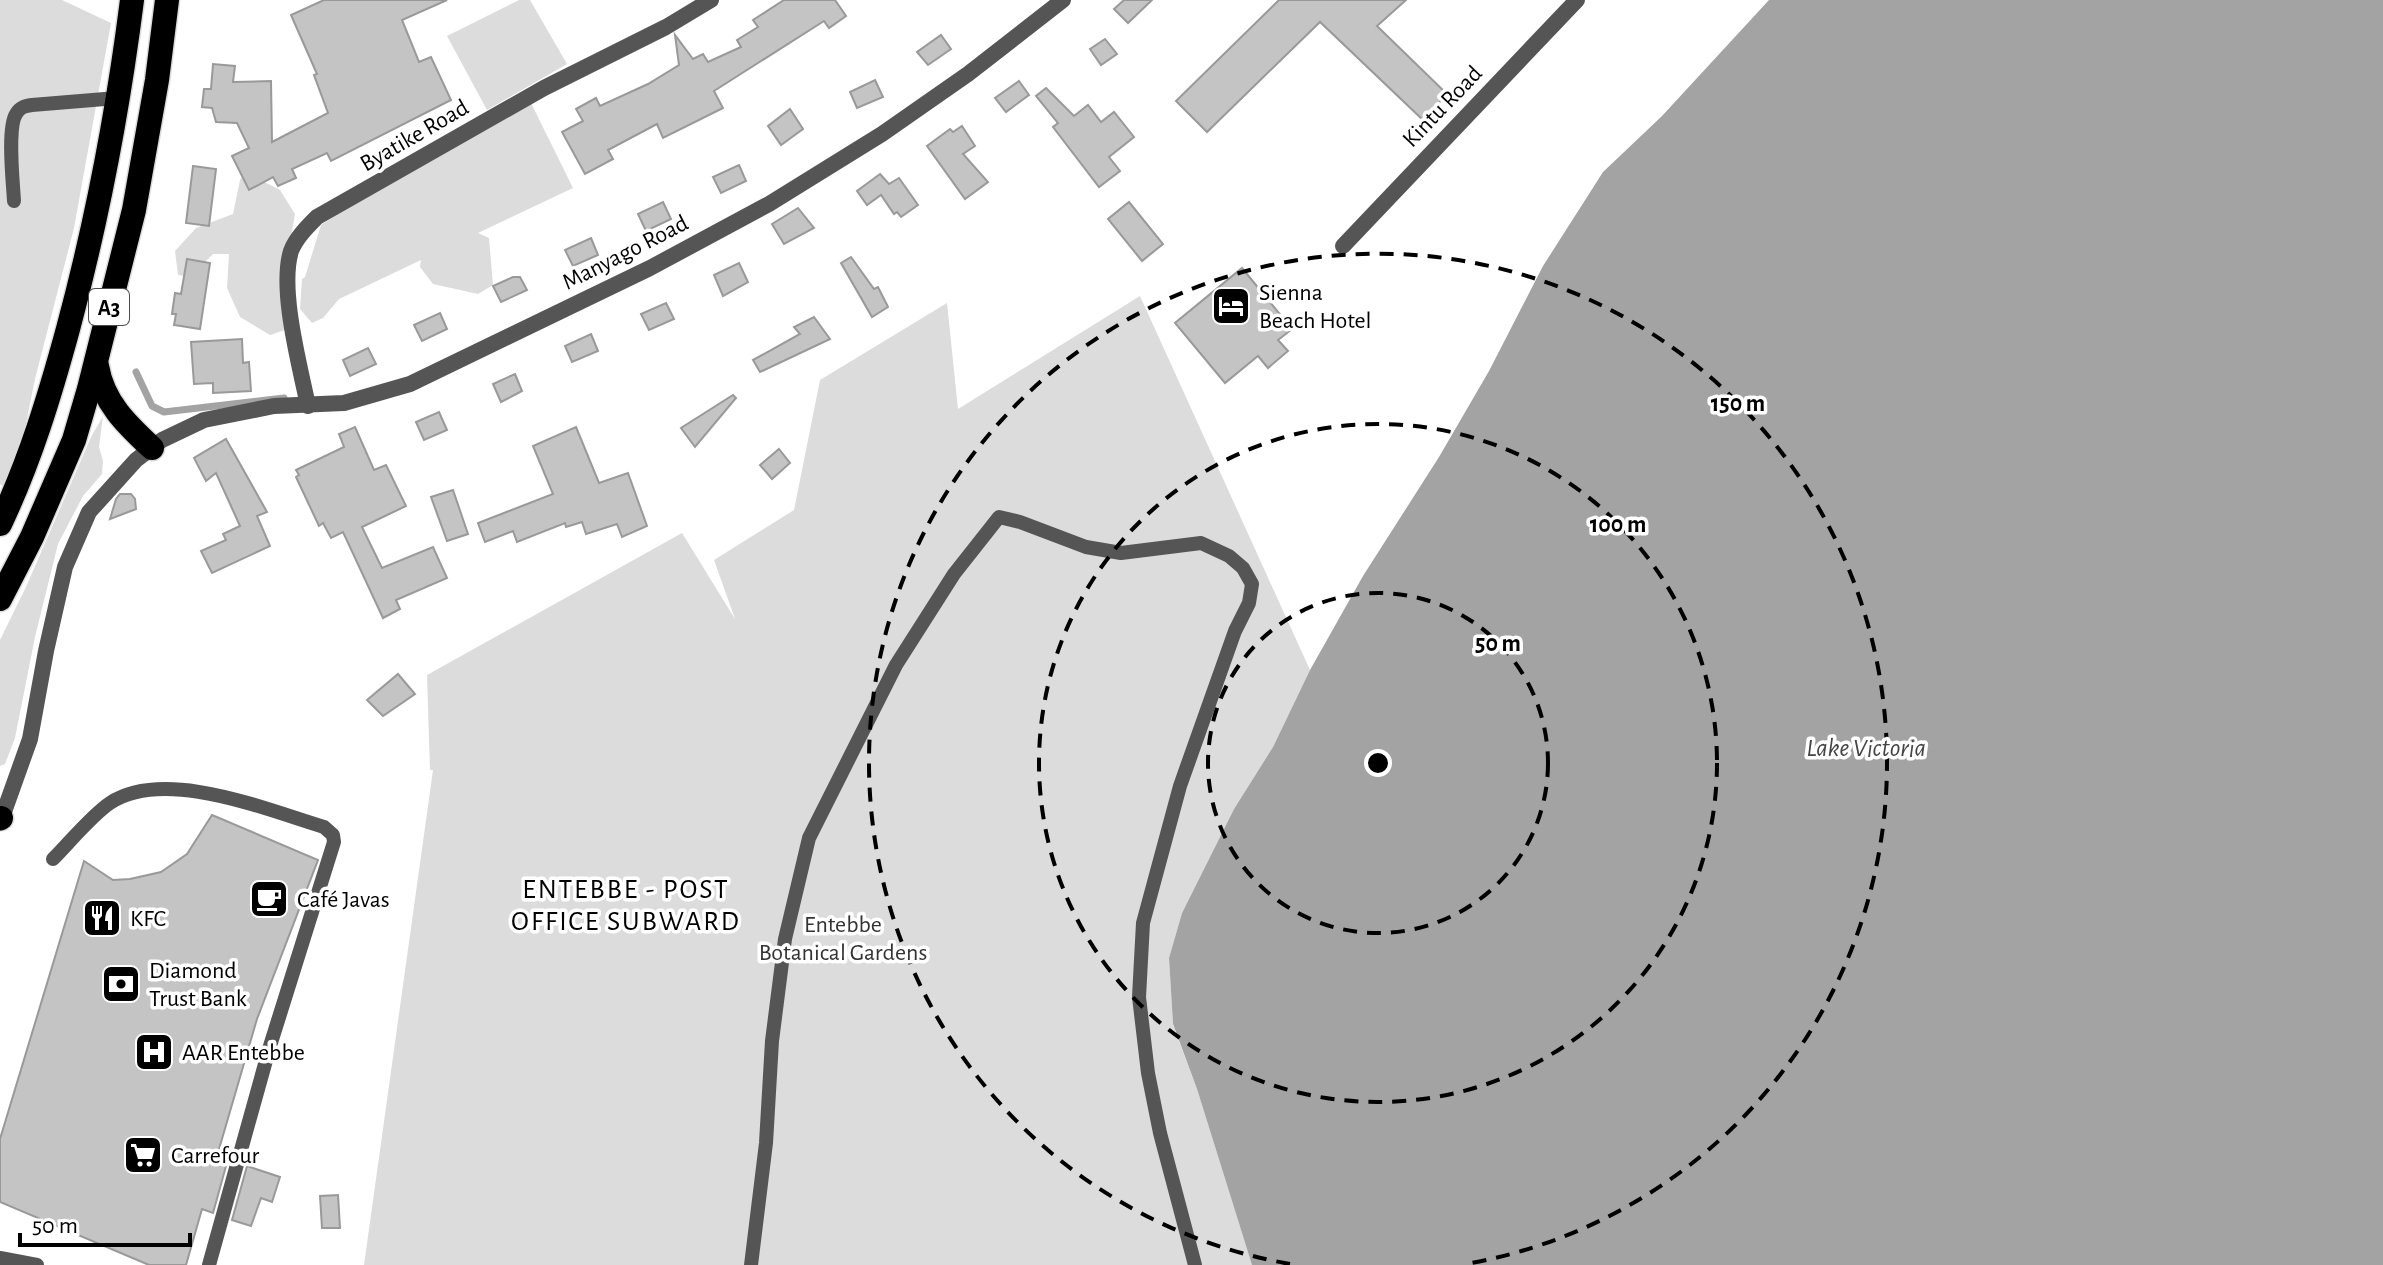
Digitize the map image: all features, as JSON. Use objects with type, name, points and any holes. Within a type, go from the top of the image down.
[{"type":"highway","name":"A3","points":[[0,524],[48,405],[85,267],[132,0]]},
{"type":"highway","name":"A3","points":[[0,599],[32,537],[74,440],[96,363],[134,210],[157,80],[167,0]]},
{"type":"highway","points":[[96,363],[101,389],[122,418],[157,444]]},
{"type":"street","name":"Byatike Road","points":[[308,406],[287,281],[291,251],[303,231],[317,217],[544,88],[666,27],[711,0]]},
{"type":"street","name":"Manyago Road","points":[[0,820],[30,739],[65,567],[89,512],[136,460],[157,444],[204,420],[274,406],[344,403],[410,384],[663,261],[769,204],[882,134],[968,74],[1063,0]]},
{"type":"street","name":"Kintu Road","points":[[1343,246],[1577,0]]},
{"type":"lane","points":[[14,201],[13,121],[17,112],[32,105],[117,98]]},
{"type":"lane","points":[[751,1265],[766,1143],[772,1041],[783,953],[809,838],[896,665],[954,574],[999,517],[1086,547],[1121,553],[1201,543],[1229,556],[1243,568],[1252,584],[1249,603],[1235,631],[1180,786],[1143,923],[1139,997],[1148,1073],[1160,1133],[1195,1265]]},
{"type":"lane","points":[[53,859],[111,803],[138,793],[176,789],[205,791],[324,827],[333,835],[334,842],[270,1046],[209,1265]]},
{"type":"lane","points":[[0,1258],[37,1265]]},
{"type":"green space","points":[[0,0],[62,0],[111,23],[74,228],[35,379],[12,492],[0,484]]},
{"type":"green space","points":[[519,0],[530,0],[567,64],[487,110],[447,36]]},
{"type":"green space","points":[[531,103],[573,188],[478,233],[489,238],[493,285],[478,294],[433,284],[420,267],[421,260],[339,299],[323,318],[312,323],[300,309],[302,279],[321,225],[367,195]]},
{"type":"green space","points":[[245,172],[280,190],[295,214],[291,237],[288,329],[270,335],[240,317],[227,288],[229,254],[213,254],[190,277],[178,275],[175,251],[196,228],[233,214],[240,180]]},
{"type":"green space","name":"Entebbe Botanical Gardens","points":[[1140,296],[1310,670],[1273,747],[1234,809],[1182,913],[1169,958],[1173,1025],[1197,1089],[1252,1265],[364,1265],[433,770],[430,770],[427,675],[682,533],[735,619],[714,560],[794,510],[820,380],[947,303],[958,409]]},
{"type":"green space","points":[[103,416],[99,447],[103,461],[102,474],[83,496],[58,544],[15,738],[5,764],[0,766],[0,640]]},
{"type":"water","name":"Lake Victoria","points":[[1769,0],[2383,0],[2383,1265],[1252,1265],[1197,1089],[1173,1024],[1169,958],[1182,913],[1234,809],[1273,747],[1310,670],[1363,576],[1439,457],[1489,371],[1543,266],[1603,172],[1662,116]]},
{"type":"building","points":[[324,0],[447,0],[402,20],[419,62],[431,57],[451,100],[331,161],[327,153],[292,169],[296,178],[278,186],[273,177],[249,190],[232,156],[249,148],[237,123],[216,122],[212,108],[202,107],[204,89],[211,89],[213,64],[235,66],[233,82],[271,81],[272,142],[328,113],[314,75],[317,74],[291,15]]},
{"type":"building","points":[[784,0],[835,0],[846,16],[829,28],[824,21],[714,91],[723,108],[663,138],[657,124],[608,150],[613,159],[585,174],[562,132],[583,121],[576,109],[596,98],[600,106],[648,84],[679,65],[675,35],[693,59],[703,54],[708,62],[741,47],[737,40],[758,27],[753,20]]},
{"type":"building","points":[[1124,0],[1152,0],[1128,23],[1114,9]]},
{"type":"building","points":[[1279,0],[1406,0],[1377,26],[1447,94],[1423,120],[1320,22],[1207,132],[1176,101]]},
{"type":"building","points":[[941,35],[951,49],[928,65],[917,52]]},
{"type":"building","points":[[1105,39],[1117,54],[1101,65],[1090,49]]},
{"type":"building","points":[[875,80],[883,97],[857,108],[850,92]]},
{"type":"building","points":[[1019,81],[1029,95],[1006,112],[995,98]]},
{"type":"building","points":[[1046,88],[1074,116],[1088,105],[1101,122],[1114,112],[1134,137],[1109,157],[1120,171],[1099,187],[1053,127],[1058,123],[1036,96]]},
{"type":"building","points":[[790,109],[803,129],[781,145],[768,126]]},
{"type":"building","points":[[962,126],[975,146],[963,154],[988,182],[965,199],[927,146],[950,129],[953,132]]},
{"type":"building","points":[[739,165],[746,181],[721,193],[713,177]]},
{"type":"building","points":[[193,166],[216,169],[209,226],[186,223]]},
{"type":"building","points":[[880,174],[889,184],[899,178],[918,205],[901,217],[897,212],[894,214],[881,195],[867,205],[857,191]]},
{"type":"building","points":[[663,202],[671,219],[646,231],[638,214]]},
{"type":"building","points":[[1129,202],[1163,244],[1142,261],[1108,219]]},
{"type":"building","points":[[798,208],[814,228],[784,244],[772,224]]},
{"type":"building","points":[[591,238],[598,255],[573,266],[565,250]]},
{"type":"building","points":[[851,257],[874,289],[878,287],[888,307],[872,317],[841,263]]},
{"type":"building","points":[[187,259],[210,263],[200,329],[174,325],[175,293],[181,294]]},
{"type":"building","points":[[739,263],[748,282],[723,296],[714,275]]},
{"type":"building","points":[[1242,268],[1292,329],[1278,340],[1288,351],[1268,368],[1258,356],[1225,383],[1175,323]]},
{"type":"building","points":[[520,277],[527,290],[501,302],[493,286]]},
{"type":"building","points":[[666,303],[674,319],[649,330],[641,314]]},
{"type":"building","points":[[440,313],[447,329],[422,341],[414,325]]},
{"type":"building","points":[[814,317],[830,339],[760,372],[753,360],[800,334],[794,327]]},
{"type":"building","points":[[591,334],[598,351],[572,362],[565,346]]},
{"type":"building","points":[[242,339],[243,363],[249,362],[251,391],[213,393],[213,383],[194,384],[191,342]]},
{"type":"building","points":[[368,348],[376,364],[350,376],[343,360]]},
{"type":"building","points":[[515,374],[522,391],[501,402],[493,384]]},
{"type":"building","points":[[733,395],[736,398],[695,447],[681,428]]},
{"type":"building","points":[[439,412],[447,430],[424,440],[416,422]]},
{"type":"building","points":[[355,427],[374,470],[386,465],[406,506],[362,527],[382,568],[433,547],[447,578],[396,600],[400,609],[383,618],[343,532],[331,538],[323,523],[319,526],[296,477],[299,475],[296,470],[344,447],[339,434]]},
{"type":"building","points":[[576,427],[599,483],[628,473],[647,526],[622,537],[617,524],[586,534],[582,522],[566,527],[565,523],[517,542],[513,531],[485,542],[478,523],[553,494],[533,446]]},
{"type":"building","points":[[226,439],[267,512],[257,516],[270,546],[212,573],[201,551],[226,540],[223,534],[240,526],[216,473],[206,481],[194,458]]},
{"type":"building","points":[[779,449],[790,463],[772,479],[760,465]]},
{"type":"building","points":[[453,490],[468,534],[447,541],[431,497]]},
{"type":"building","points":[[120,494],[131,494],[136,509],[110,519],[116,499]]},
{"type":"building","points":[[398,674],[415,694],[383,716],[367,700]]},
{"type":"building","points":[[212,815],[318,860],[257,1019],[217,1156],[228,1159],[213,1213],[202,1209],[186,1265],[149,1265],[0,1202],[0,1139],[84,861],[113,880],[161,872],[187,854]]},
{"type":"building","points":[[247,1166],[280,1177],[272,1202],[261,1198],[251,1226],[232,1220]]},
{"type":"building","points":[[338,1195],[340,1228],[322,1228],[320,1196]]},
{"type":"waterway","points":[[136,372],[152,406],[164,412],[284,398]]},
{"type":"place","name":"Sienna Beach Hotel","points":[[1231,306]]},
{"type":"place","name":"Café Javas","points":[[269,899]]},
{"type":"place","name":"KFC","points":[[102,918]]},
{"type":"place","name":"Diamond Trust Bank","points":[[121,984]]},
{"type":"place","name":"AAR Entebbe","points":[[154,1052]]},
{"type":"place","name":"Carrefour","points":[[143,1155]]},
{"type":"district","name":"ENTEBBE - POST OFFICE SUBWARD","points":[[626,904]]}]
